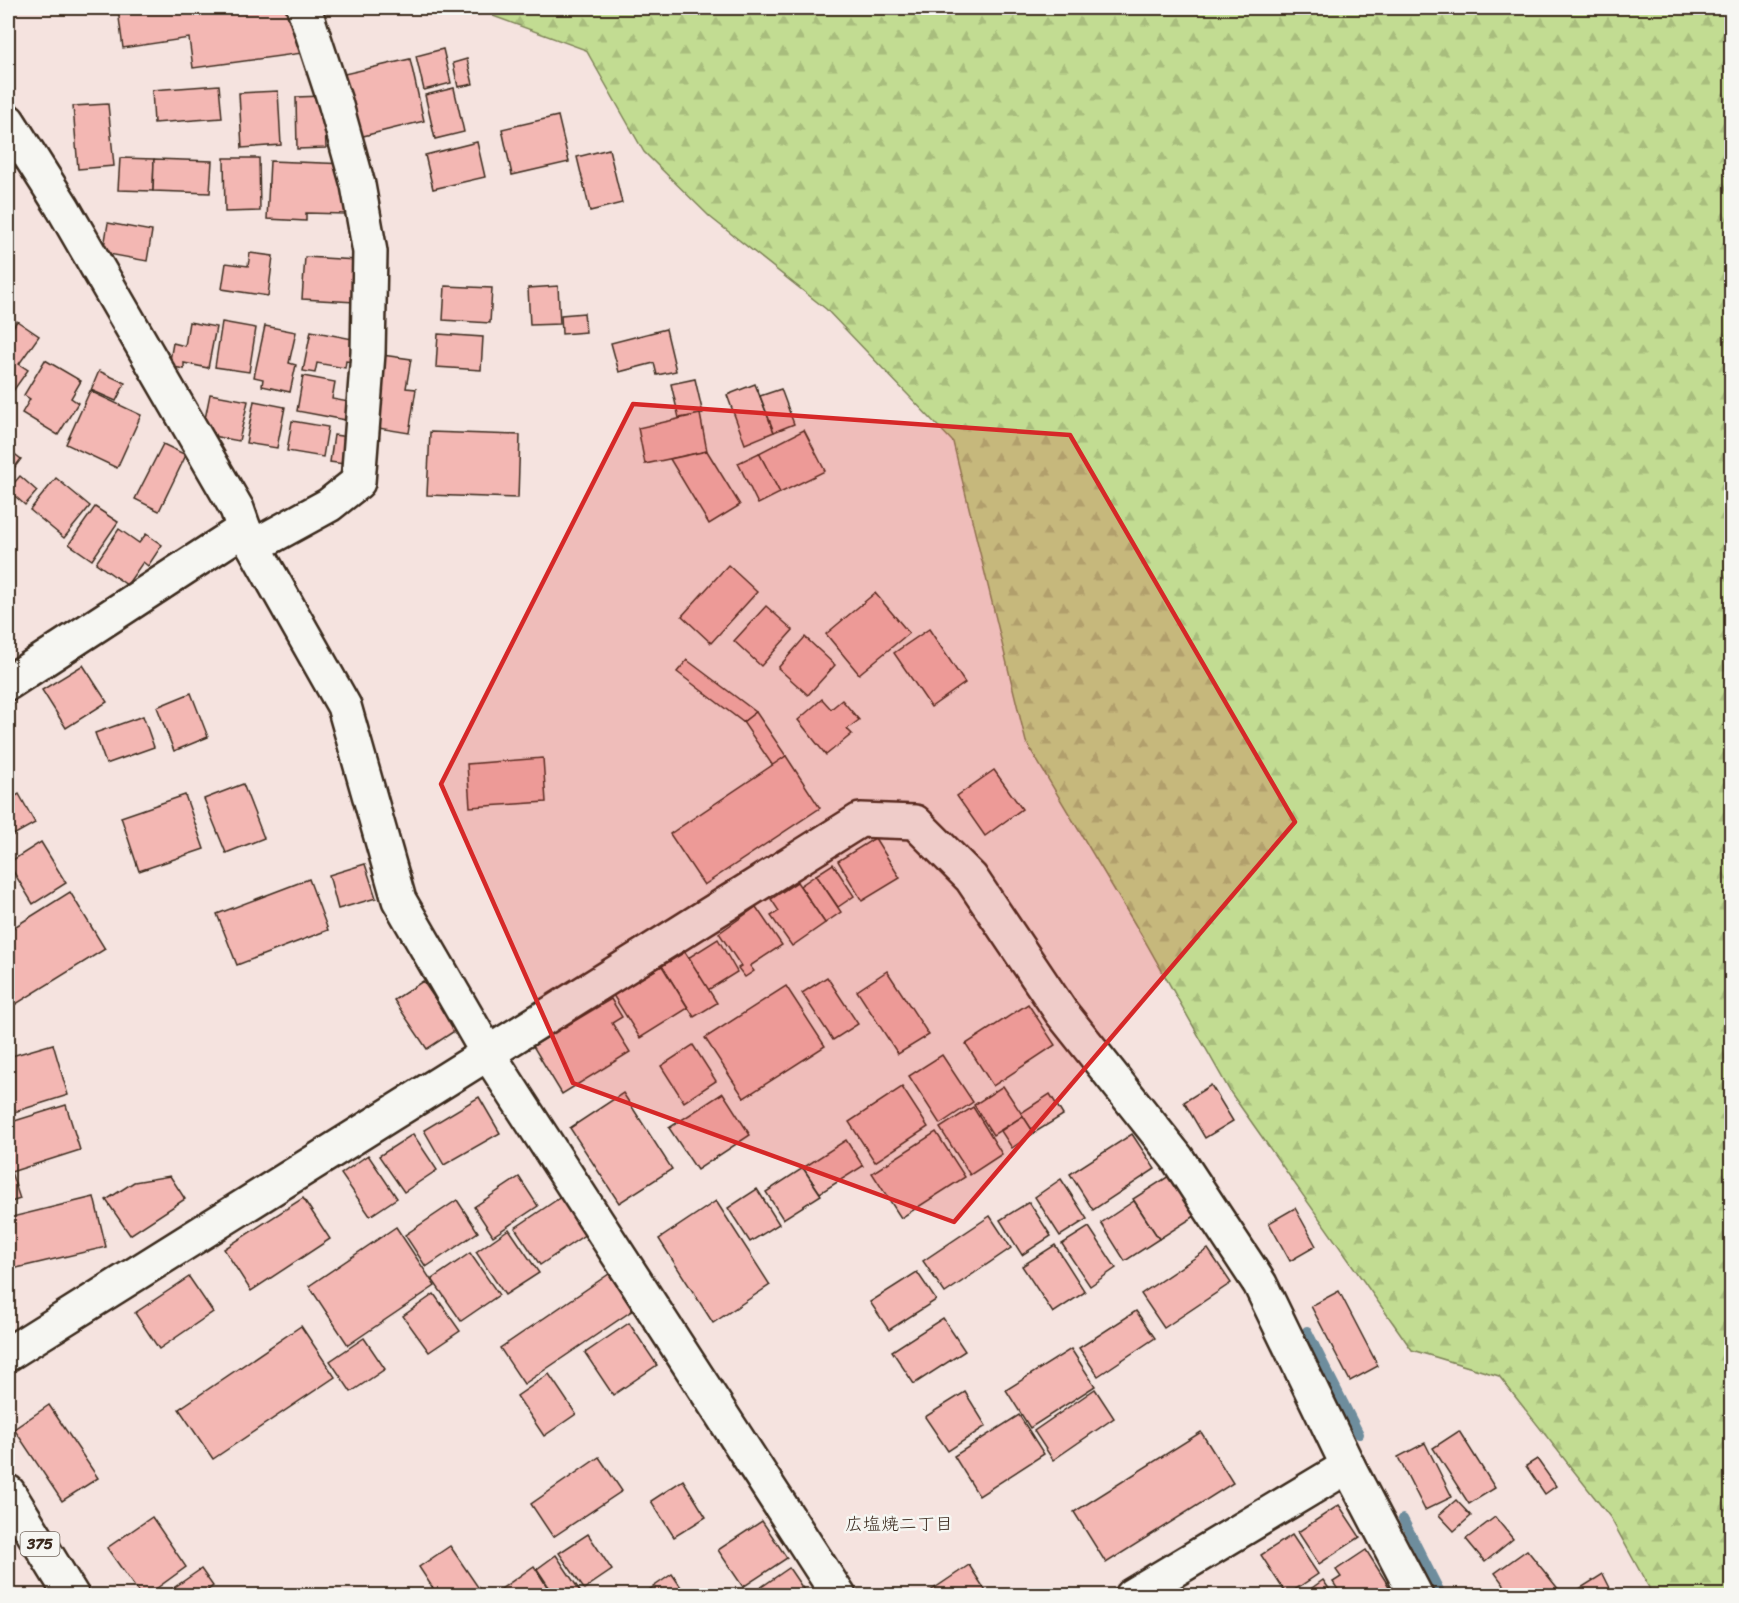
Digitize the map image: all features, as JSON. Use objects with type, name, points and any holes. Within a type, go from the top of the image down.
[{"type":"main road","points":[[8,683],[249,538],[329,505],[358,482],[368,353],[370,252],[358,185],[335,102],[304,8]]},
{"type":"main road","points":[[8,121],[81,239],[237,509],[249,538],[344,706],[399,900],[487,1052],[839,1596]]},
{"type":"main road","points":[[8,1354],[860,820],[915,822],[971,878],[1061,1012],[1177,1158],[1260,1284],[1348,1466],[1416,1596]]},
{"type":"main road","points":[[1131,1596],[1348,1466]]},
{"type":"main road","name":"375","points":[[8,1492],[72,1596]]},
{"type":"highlighted area","points":[[633,404],[1070,435],[1295,822],[954,1222],[573,1083],[441,784]]},
{"type":"green space","points":[[493,8],[1731,8],[1731,1595],[1653,1595],[1610,1517],[1499,1376],[1412,1350],[1231,1093],[1145,941],[1026,742],[953,442],[826,309],[710,217],[644,152],[586,50],[493,16]]},
{"type":"building","points":[[99,8],[295,8],[310,52],[193,68],[189,38],[123,48],[118,10],[100,13]]},
{"type":"building","points":[[443,49],[451,83],[424,90],[416,56]]},
{"type":"building","points":[[410,59],[424,121],[355,138],[340,75]]},
{"type":"building","points":[[467,59],[473,84],[458,87],[453,63]]},
{"type":"building","points":[[219,85],[222,118],[154,123],[152,90]]},
{"type":"building","points":[[454,88],[464,132],[435,139],[425,95]]},
{"type":"building","points":[[278,91],[281,145],[242,148],[239,93]]},
{"type":"building","points":[[324,96],[326,148],[297,149],[296,97]]},
{"type":"building","points":[[108,104],[114,166],[78,169],[73,106]]},
{"type":"building","points":[[558,116],[569,162],[512,175],[502,129]]},
{"type":"building","points":[[477,142],[485,177],[433,189],[425,155]]},
{"type":"building","points":[[609,149],[622,203],[590,211],[577,157]]},
{"type":"building","points":[[120,158],[154,159],[153,191],[118,190]]},
{"type":"building","points":[[224,158],[259,158],[260,211],[225,212]]},
{"type":"building","points":[[154,159],[212,161],[210,193],[153,191]]},
{"type":"building","points":[[270,161],[348,164],[346,214],[306,213],[306,221],[267,219]]},
{"type":"building","points":[[108,223],[152,231],[147,261],[103,253]]},
{"type":"building","points":[[250,253],[273,256],[268,296],[222,289],[226,263],[248,266]]},
{"type":"building","points":[[305,257],[357,260],[355,302],[302,299]]},
{"type":"building","points":[[445,286],[492,288],[490,323],[443,320]]},
{"type":"building","points":[[558,286],[560,324],[530,325],[528,288]]},
{"type":"building","points":[[584,313],[586,332],[562,334],[561,315]]},
{"type":"building","points":[[17,321],[39,336],[19,364],[28,370],[8,398],[8,334]]},
{"type":"building","points":[[189,322],[216,327],[208,368],[184,363],[184,369],[169,366],[173,343],[185,346]]},
{"type":"building","points":[[222,322],[256,328],[249,372],[215,367]]},
{"type":"building","points":[[265,326],[296,332],[289,363],[296,365],[290,392],[262,386],[263,379],[254,377]]},
{"type":"building","points":[[666,329],[676,371],[657,375],[654,363],[619,372],[611,343]]},
{"type":"building","points":[[311,331],[358,340],[353,362],[346,361],[345,368],[317,363],[315,373],[303,371]]},
{"type":"building","points":[[438,334],[483,337],[481,370],[436,367]]},
{"type":"building","points":[[382,355],[411,359],[406,388],[416,389],[409,433],[378,428],[380,416],[373,415]]},
{"type":"building","points":[[45,360],[81,381],[71,398],[78,403],[58,435],[22,413],[30,399],[24,395]]},
{"type":"building","points":[[99,371],[125,383],[116,401],[91,390]]},
{"type":"building","points":[[303,376],[335,382],[332,399],[349,402],[346,420],[297,411]]},
{"type":"building","points":[[695,379],[703,414],[679,418],[671,384]]},
{"type":"building","points":[[755,384],[774,432],[745,444],[727,395]]},
{"type":"building","points":[[781,389],[794,424],[774,432],[760,396]]},
{"type":"building","points":[[90,391],[141,415],[117,468],[66,444]]},
{"type":"building","points":[[210,394],[248,401],[239,441],[202,434]]},
{"type":"building","points":[[254,401],[285,407],[277,448],[246,443]]},
{"type":"building","points":[[700,414],[707,451],[645,464],[638,428]]},
{"type":"building","points":[[292,421],[328,427],[323,457],[287,451]]},
{"type":"building","points":[[804,430],[825,471],[780,493],[759,453]]},
{"type":"building","points":[[430,432],[520,435],[518,498],[427,495]]},
{"type":"building","points":[[334,435],[348,437],[344,464],[330,462]]},
{"type":"building","points":[[163,444],[186,455],[159,511],[135,499]]},
{"type":"building","points":[[8,449],[21,459],[8,476]]},
{"type":"building","points":[[707,451],[740,505],[709,524],[670,459]]},
{"type":"building","points":[[759,453],[780,493],[758,504],[738,463]]},
{"type":"building","points":[[20,476],[37,491],[25,505],[8,490]]},
{"type":"building","points":[[56,478],[90,506],[64,538],[30,510]]},
{"type":"building","points":[[95,507],[118,522],[92,560],[69,544]]},
{"type":"building","points":[[119,529],[139,543],[146,534],[162,545],[148,566],[143,562],[127,585],[96,563]]},
{"type":"building","points":[[728,565],[757,592],[711,643],[682,616]]},
{"type":"building","points":[[875,593],[909,633],[859,674],[826,634]]},
{"type":"building","points":[[766,606],[793,630],[761,666],[734,641]]},
{"type":"building","points":[[929,629],[965,683],[931,707],[894,653]]},
{"type":"building","points":[[805,637],[835,665],[808,695],[778,668]]},
{"type":"building","points":[[687,660],[756,712],[743,722],[677,672]]},
{"type":"building","points":[[83,665],[107,702],[66,728],[42,690]]},
{"type":"building","points":[[191,693],[208,737],[174,751],[157,707]]},
{"type":"building","points":[[822,699],[831,709],[842,700],[859,720],[847,729],[852,734],[826,755],[798,720]]},
{"type":"building","points":[[756,712],[786,756],[773,766],[743,722]]},
{"type":"building","points":[[143,716],[154,747],[106,764],[95,733]]},
{"type":"building","points":[[786,756],[820,808],[704,885],[670,834]]},
{"type":"building","points":[[543,758],[546,802],[470,807],[467,764]]},
{"type":"building","points":[[994,770],[1022,809],[985,836],[957,796]]},
{"type":"building","points":[[243,784],[264,838],[226,853],[204,799]]},
{"type":"building","points":[[19,794],[35,823],[8,838],[8,801]]},
{"type":"building","points":[[185,795],[204,849],[139,871],[121,817]]},
{"type":"building","points":[[875,838],[900,878],[862,901],[838,861]]},
{"type":"building","points":[[41,842],[66,883],[33,904],[8,863]]},
{"type":"building","points":[[365,864],[376,898],[338,909],[329,875]]},
{"type":"building","points":[[833,864],[854,896],[838,907],[816,875]]},
{"type":"building","points":[[816,875],[841,912],[825,923],[800,886]]},
{"type":"building","points":[[309,879],[328,930],[237,965],[217,914]]},
{"type":"building","points":[[797,882],[825,923],[792,946],[771,916],[779,911],[771,899]]},
{"type":"building","points":[[70,892],[105,949],[8,1009],[8,931]]},
{"type":"building","points":[[756,907],[782,945],[750,966],[754,971],[745,977],[738,968],[741,966],[719,933]]},
{"type":"building","points":[[718,939],[737,972],[708,990],[688,958]]},
{"type":"building","points":[[685,952],[717,1003],[694,1017],[662,966]]},
{"type":"building","points":[[662,966],[688,1008],[640,1038],[613,995]]},
{"type":"building","points":[[887,971],[929,1035],[898,1054],[857,991]]},
{"type":"building","points":[[827,977],[858,1024],[833,1040],[802,993]]},
{"type":"building","points":[[423,981],[456,1030],[427,1049],[394,1000]]},
{"type":"building","points":[[786,986],[825,1046],[744,1098],[705,1038]]},
{"type":"building","points":[[611,999],[622,1017],[612,1023],[630,1052],[562,1094],[533,1046]]},
{"type":"building","points":[[1028,1004],[1055,1045],[993,1086],[966,1044]]},
{"type":"building","points":[[53,1044],[68,1095],[8,1114],[8,1057]]},
{"type":"building","points":[[693,1045],[716,1081],[684,1102],[661,1066]]},
{"type":"building","points":[[942,1055],[973,1102],[940,1124],[909,1076]]},
{"type":"building","points":[[1211,1085],[1233,1121],[1205,1138],[1184,1102]]},
{"type":"building","points":[[1003,1086],[1023,1116],[993,1135],[974,1105]]},
{"type":"building","points":[[902,1087],[928,1127],[875,1162],[849,1122]]},
{"type":"building","points":[[623,1093],[672,1169],[619,1203],[570,1128]]},
{"type":"building","points":[[723,1093],[750,1135],[697,1170],[669,1128]]},
{"type":"building","points":[[1050,1094],[1063,1115],[1034,1133],[1021,1113]]},
{"type":"building","points":[[479,1097],[500,1133],[444,1165],[424,1130]]},
{"type":"building","points":[[66,1105],[80,1150],[11,1172],[20,1199],[8,1203],[8,1123]]},
{"type":"building","points":[[973,1107],[1002,1154],[970,1175],[940,1128]]},
{"type":"building","points":[[1023,1116],[1034,1133],[1012,1148],[1001,1131]]},
{"type":"building","points":[[936,1132],[965,1177],[901,1218],[872,1173]]},
{"type":"building","points":[[413,1134],[437,1170],[404,1192],[379,1156]]},
{"type":"building","points":[[1132,1134],[1155,1169],[1093,1210],[1070,1174]]},
{"type":"building","points":[[846,1140],[863,1166],[820,1193],[803,1168]]},
{"type":"building","points":[[368,1155],[397,1198],[370,1216],[341,1174]]},
{"type":"building","points":[[803,1168],[821,1195],[783,1219],[766,1192]]},
{"type":"building","points":[[170,1176],[185,1199],[130,1235],[106,1200],[134,1182]]},
{"type":"building","points":[[1169,1176],[1195,1216],[1159,1239],[1133,1199]]},
{"type":"building","points":[[519,1177],[538,1206],[493,1236],[474,1207]]},
{"type":"building","points":[[1061,1179],[1087,1219],[1060,1236],[1035,1197]]},
{"type":"building","points":[[757,1189],[779,1224],[750,1242],[728,1208]]},
{"type":"building","points":[[94,1197],[106,1247],[8,1270],[8,1218]]},
{"type":"building","points":[[561,1197],[586,1234],[540,1265],[515,1228]]},
{"type":"building","points":[[303,1198],[330,1239],[251,1291],[224,1249]]},
{"type":"building","points":[[457,1200],[478,1232],[426,1267],[405,1235]]},
{"type":"building","points":[[716,1201],[770,1285],[713,1323],[659,1239]]},
{"type":"building","points":[[1134,1201],[1159,1239],[1125,1261],[1101,1223]]},
{"type":"building","points":[[1029,1202],[1051,1236],[1022,1255],[1000,1220]]},
{"type":"building","points":[[1295,1208],[1316,1246],[1290,1261],[1269,1223]]},
{"type":"building","points":[[990,1216],[1011,1248],[945,1293],[923,1261]]},
{"type":"building","points":[[396,1227],[435,1286],[348,1345],[309,1286]]},
{"type":"building","points":[[1089,1227],[1116,1268],[1090,1286],[1062,1244]]},
{"type":"building","points":[[509,1229],[539,1273],[505,1295],[476,1252]]},
{"type":"building","points":[[1055,1245],[1085,1292],[1053,1313],[1022,1266]]},
{"type":"building","points":[[1208,1249],[1231,1283],[1164,1328],[1141,1294]]},
{"type":"building","points":[[470,1253],[499,1295],[461,1321],[432,1279]]},
{"type":"building","points":[[917,1272],[936,1300],[889,1330],[870,1302]]},
{"type":"building","points":[[609,1274],[633,1310],[524,1384],[500,1348]]},
{"type":"building","points":[[189,1277],[213,1312],[159,1349],[135,1313]]},
{"type":"building","points":[[1339,1291],[1378,1366],[1350,1381],[1311,1306]]},
{"type":"building","points":[[434,1294],[460,1331],[429,1352],[403,1316]]},
{"type":"building","points":[[1136,1311],[1155,1338],[1098,1376],[1079,1348]]},
{"type":"building","points":[[943,1318],[965,1351],[914,1384],[892,1351]]},
{"type":"building","points":[[629,1323],[657,1365],[613,1395],[585,1353]]},
{"type":"building","points":[[301,1326],[335,1377],[213,1459],[179,1409]]},
{"type":"building","points":[[364,1338],[385,1369],[351,1392],[330,1361]]},
{"type":"building","points":[[1071,1349],[1095,1386],[1030,1428],[1006,1390]]},
{"type":"building","points":[[549,1374],[576,1414],[544,1436],[517,1396]]},
{"type":"building","points":[[1095,1389],[1114,1418],[1053,1460],[1034,1431]]},
{"type":"building","points":[[965,1392],[986,1426],[948,1451],[925,1417]]},
{"type":"building","points":[[49,1405],[98,1478],[62,1501],[14,1429]]},
{"type":"building","points":[[1019,1415],[1044,1454],[979,1496],[954,1456]]},
{"type":"building","points":[[1459,1431],[1495,1488],[1469,1504],[1433,1448]]},
{"type":"building","points":[[1201,1432],[1233,1483],[1106,1563],[1074,1512]]},
{"type":"building","points":[[1425,1443],[1452,1497],[1425,1510],[1398,1457]]},
{"type":"building","points":[[599,1457],[622,1491],[553,1537],[531,1504]]},
{"type":"building","points":[[1537,1459],[1556,1486],[1545,1494],[1526,1466]]},
{"type":"building","points":[[683,1480],[706,1517],[674,1537],[651,1501]]},
{"type":"building","points":[[1456,1500],[1471,1516],[1454,1531],[1439,1515]]},
{"type":"building","points":[[1339,1505],[1360,1537],[1319,1564],[1298,1532]]},
{"type":"building","points":[[152,1517],[186,1567],[146,1596],[141,1596],[107,1548]]},
{"type":"building","points":[[1495,1517],[1513,1539],[1485,1562],[1466,1539]]},
{"type":"building","points":[[762,1521],[787,1558],[743,1587],[718,1550]]},
{"type":"building","points":[[588,1534],[612,1570],[584,1589],[559,1553]]},
{"type":"building","points":[[1292,1535],[1318,1574],[1287,1595],[1261,1555]]},
{"type":"building","points":[[450,1546],[480,1590],[472,1596],[438,1596],[419,1567]]},
{"type":"building","points":[[1366,1550],[1390,1588],[1378,1596],[1342,1596],[1333,1582],[1341,1577],[1336,1570]]},
{"type":"building","points":[[1527,1550],[1564,1596],[1512,1596],[1495,1573]]},
{"type":"building","points":[[556,1555],[580,1591],[573,1596],[555,1596],[537,1569]]},
{"type":"building","points":[[969,1565],[989,1596],[923,1596]]},
{"type":"building","points":[[534,1566],[553,1596],[491,1596]]},
{"type":"building","points":[[789,1568],[808,1596],[757,1596],[754,1592]]},
{"type":"building","points":[[201,1569],[213,1586],[200,1596],[162,1596]]},
{"type":"building","points":[[672,1574],[687,1596],[640,1596]]},
{"type":"building","points":[[1603,1574],[1614,1596],[1568,1596]]},
{"type":"building","points":[[1323,1580],[1334,1596],[1301,1596]]},
{"type":"waterway","points":[[1307,1331],[1359,1434]]},
{"type":"waterway","points":[[1403,1519],[1442,1596]]},
{"type":"district","name":"広塩焼二丁目","points":[[899,1524]]}]
